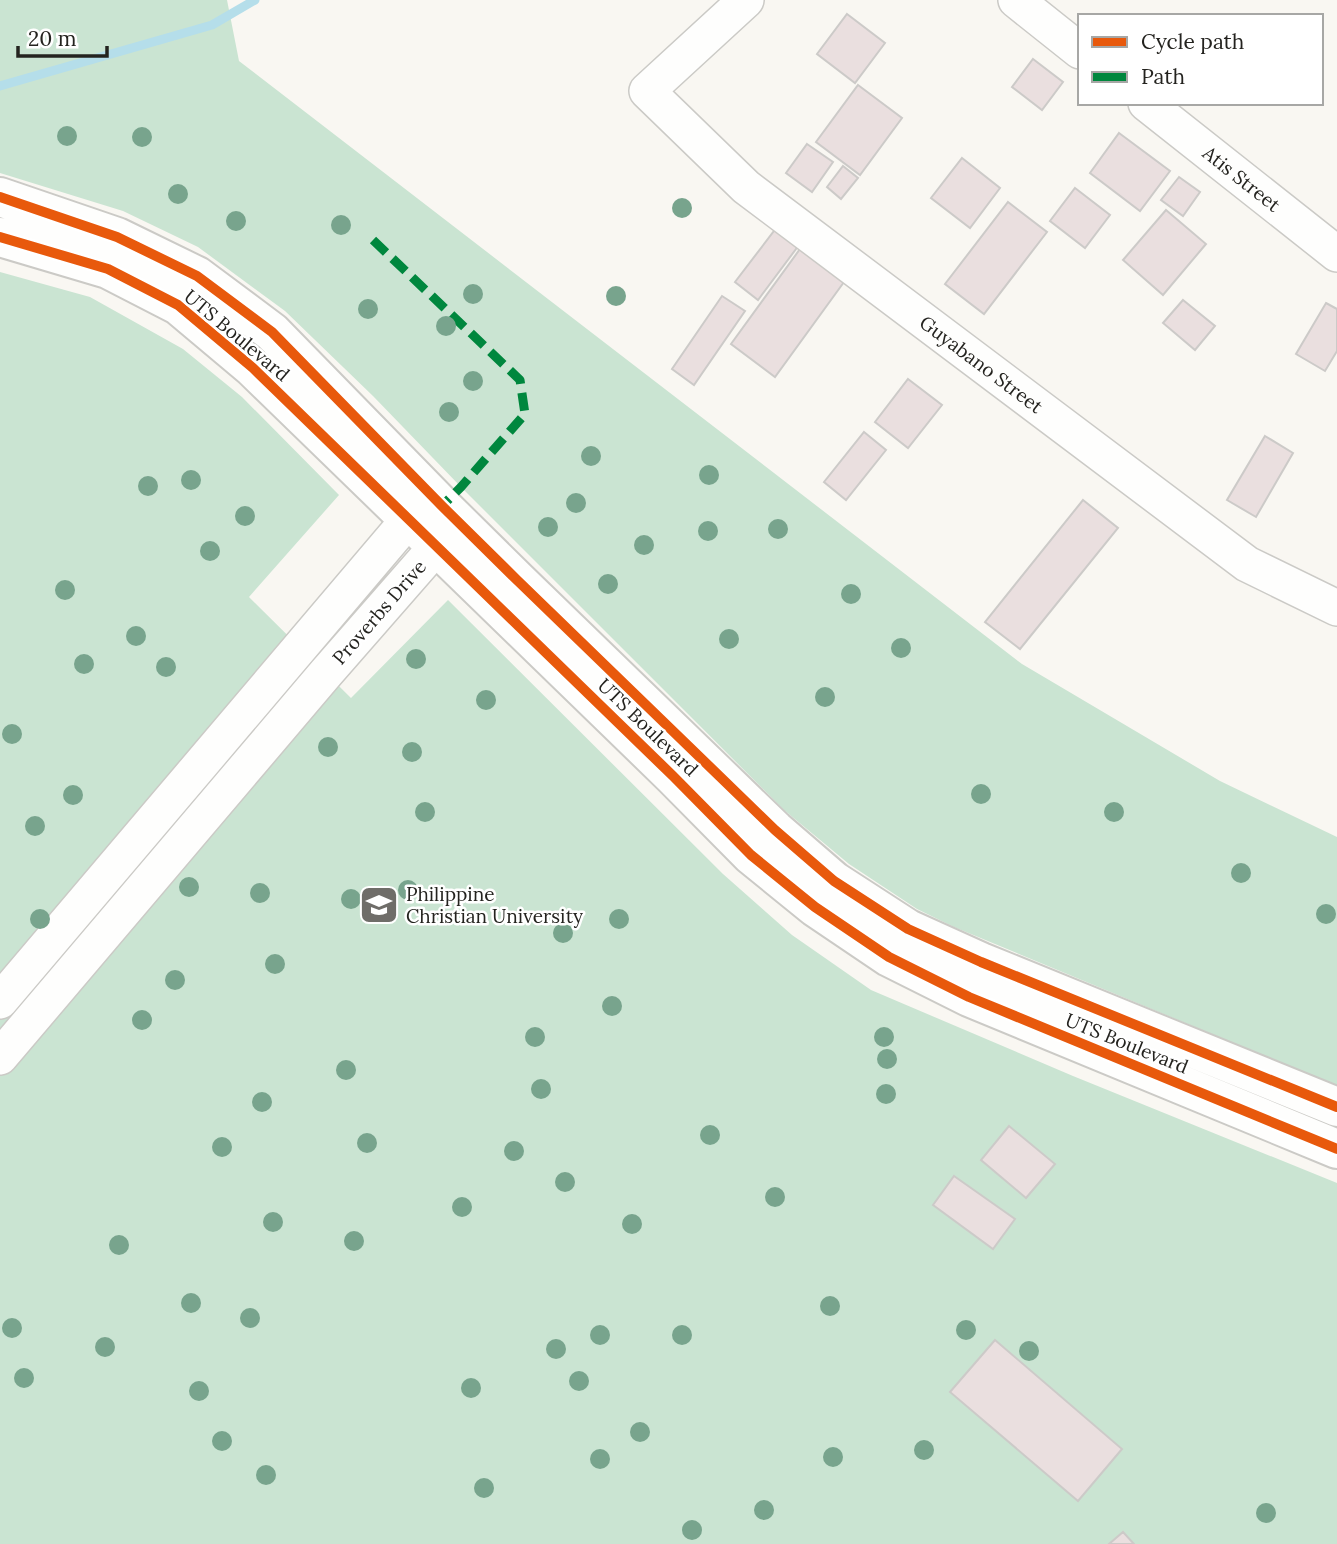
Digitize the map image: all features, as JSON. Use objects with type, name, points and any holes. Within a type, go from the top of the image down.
[{"type":"main road","name":"UTS Boulevard","points":[[0,197],[117,237],[197,276],[272,332],[426,513],[437,546],[751,855],[815,907],[889,957],[969,997],[1337,1149]]},
{"type":"main road","name":"UTS Boulevard","points":[[0,237],[108,269],[178,305],[426,513],[834,881],[908,929],[994,967],[1337,1107]]},
{"type":"street","name":"Guyabano Street","points":[[746,0],[647,91],[746,187],[1247,564],[1337,608]]},
{"type":"street","points":[[1016,0],[1078,49]]},
{"type":"street","name":"Atis Street","points":[[1149,105],[1337,254]]},
{"type":"street","name":"Proverbs Drive","points":[[0,1001],[426,513]]},
{"type":"street","name":"Proverbs Drive","points":[[0,1058],[437,546]]},
{"type":"green space","points":[[0,0],[227,0],[239,61],[1022,664],[1220,781],[1337,837],[1337,1086],[954,927],[917,909],[849,864],[784,810],[373,396],[285,311],[198,247],[123,211],[0,173]]},
{"type":"green space","name":"Philippine Christian University","points":[[0,272],[90,297],[183,349],[242,397],[339,495],[249,597],[351,698],[448,600],[723,874],[792,935],[871,990],[1073,1076],[1337,1183],[1337,1544],[0,1544]]},
{"type":"building","points":[[847,14],[885,43],[855,83],[817,54]]},
{"type":"building","points":[[1033,59],[1063,82],[1042,110],[1012,87]]},
{"type":"building","points":[[858,85],[902,118],[860,175],[816,142]]},
{"type":"building","points":[[1119,133],[1170,171],[1140,211],[1090,173]]},
{"type":"building","points":[[807,144],[833,162],[812,192],[786,173]]},
{"type":"building","points":[[962,158],[1000,188],[970,228],[931,198]]},
{"type":"building","points":[[843,166],[858,178],[841,199],[827,187]]},
{"type":"building","points":[[1179,177],[1200,192],[1183,216],[1161,200]]},
{"type":"building","points":[[1075,188],[1110,215],[1085,248],[1050,221]]},
{"type":"building","points":[[1008,202],[1047,232],[984,314],[945,284]]},
{"type":"building","points":[[1166,210],[1206,244],[1163,295],[1123,260]]},
{"type":"building","points":[[777,227],[799,245],[758,300],[735,282]]},
{"type":"building","points":[[800,249],[844,282],[775,377],[731,344]]},
{"type":"building","points":[[722,296],[745,311],[694,385],[672,369]]},
{"type":"building","points":[[1183,300],[1215,326],[1195,350],[1163,323]]},
{"type":"building","points":[[1326,303],[1337,309],[1337,351],[1325,371],[1296,354]]},
{"type":"building","points":[[908,379],[942,405],[908,448],[875,422]]},
{"type":"building","points":[[864,432],[886,450],[846,500],[824,482]]},
{"type":"building","points":[[1265,436],[1293,453],[1256,517],[1227,500]]},
{"type":"building","points":[[1083,500],[1118,528],[1020,649],[985,622]]},
{"type":"building","points":[[1009,1126],[1055,1164],[1026,1198],[981,1160]]},
{"type":"building","points":[[954,1176],[1015,1219],[993,1249],[933,1205]]},
{"type":"building","points":[[995,1340],[1122,1449],[1078,1501],[950,1392]]},
{"type":"building","points":[[1123,1532],[1134,1544],[1109,1544]]},
{"type":"waterway","points":[[0,86],[212,25],[255,0]]},
{"type":"marked path","points":[[373,240],[520,380],[525,414],[442,506]]},
{"type":"cycle path","points":[[0,197],[117,237],[197,276],[272,332],[518,581],[775,830],[834,881],[908,929],[981,962],[1337,1107]]},
{"type":"cycle path","points":[[0,237],[108,269],[178,305],[253,368],[751,855],[815,907],[889,957],[969,997],[1337,1149]]},
{"type":"place","name":"Philippine Christian University","points":[[379,905]]}]
